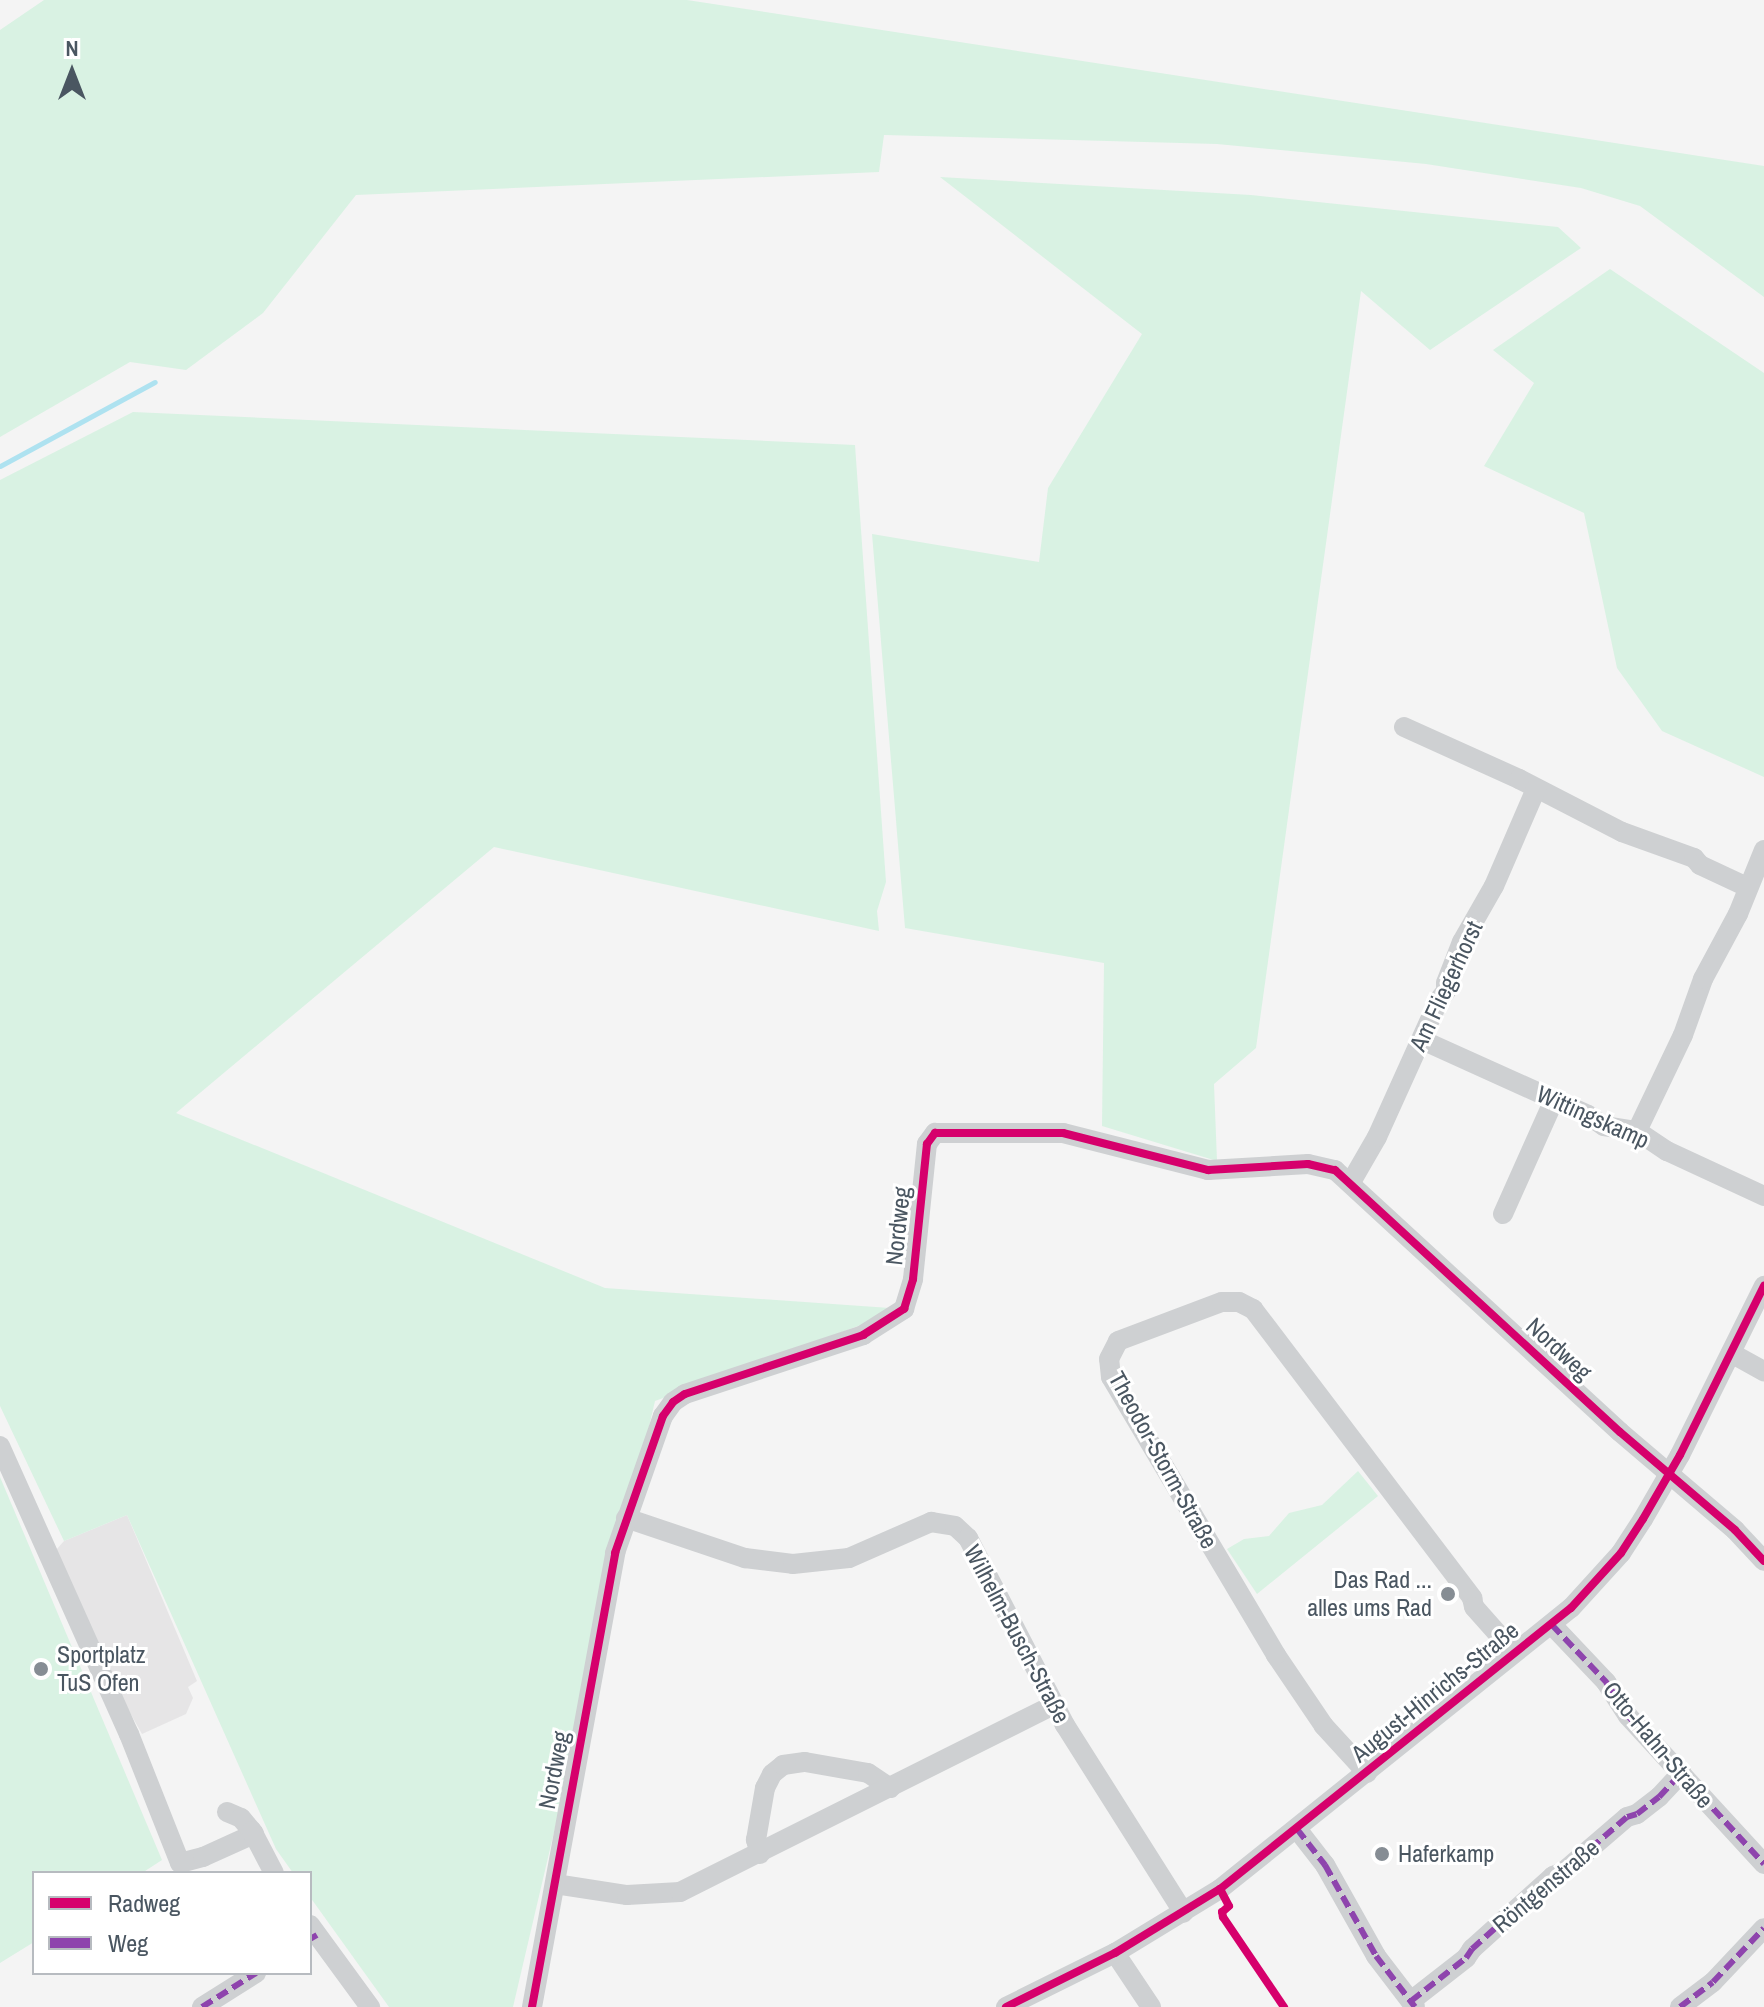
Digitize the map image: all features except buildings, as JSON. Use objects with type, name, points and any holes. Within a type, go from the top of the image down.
[{"type":"street","points":[[1404,727],[1622,832],[1694,858],[1700,865],[1747,887]]},
{"type":"street","name":"Am Fliegerhorst","points":[[1351,1182],[1370,1152],[1446,991],[1446,983],[1462,942],[1494,886],[1536,789]]},
{"type":"street","points":[[1637,1131],[1680,1043],[1699,988],[1729,933],[1764,850]]},
{"type":"street","name":"Wittingskamp","points":[[1422,1040],[1604,1126],[1637,1131],[1667,1151],[1764,1196]]},
{"type":"street","points":[[1503,1214],[1554,1100]]},
{"type":"street","name":"Nordweg","points":[[532,2007],[615,1553],[663,1416],[679,1397],[863,1335],[904,1309],[913,1279],[927,1144],[935,1133],[1063,1133],[1204,1169],[1315,1164],[1335,1170],[1620,1432],[1735,1530],[1764,1561]]},
{"type":"street","name":"August-Hinrichs-Straße","points":[[1006,2007],[1115,1953],[1184,1913],[1297,1829],[1514,1652],[1552,1625],[1621,1553],[1669,1473],[1764,1286]]},
{"type":"street","name":"Theodor-Storm-Straße","points":[[1367,1773],[1324,1726],[1276,1655],[1111,1377],[1109,1359],[1118,1341],[1222,1302],[1239,1302],[1253,1309],[1472,1598],[1474,1607],[1514,1652]]},
{"type":"street","points":[[1731,1353],[1758,1367]]},
{"type":"street","points":[[0,1446],[129,1734],[180,1863],[203,1857],[254,1834]]},
{"type":"street","name":"Wilhelm-Busch-Straße","points":[[626,1518],[745,1558],[793,1564],[849,1558],[924,1524],[951,1524],[968,1538],[1054,1705],[1184,1913]]},
{"type":"street","name":"Otto-Hahn-Straße","points":[[1552,1625],[1606,1682],[1628,1716],[1764,1864]]},
{"type":"street","points":[[555,1884],[627,1895],[659,1895],[690,1888],[1054,1705]]},
{"type":"street","points":[[760,1854],[756,1840],[765,1788],[772,1774],[783,1765],[805,1762],[868,1773],[890,1788]]},
{"type":"street","name":"Röntgenstraße","points":[[1413,2004],[1553,1876],[1563,1872],[1627,1817],[1637,1814],[1659,1797],[1681,1773]]},
{"type":"street","points":[[227,1812],[241,1818],[254,1834],[273,1871]]},
{"type":"street","points":[[1297,1829],[1325,1865],[1376,1956],[1413,2004]]},
{"type":"street","points":[[1680,2007],[1713,1982],[1764,1928]]},
{"type":"street","points":[[312,1933],[370,2007]]},
{"type":"street","points":[[1115,1953],[1151,2007]]},
{"type":"street","points":[[202,2007],[253,1975]]},
{"type":"shaded area","points":[[127,1515],[197,1681],[188,1687],[193,1698],[186,1714],[142,1734],[103,1665],[56,1550],[64,1541]]},
{"type":"green space","points":[[44,0],[687,0],[1764,166],[1764,297],[1640,206],[1581,188],[1426,164],[1217,144],[884,135],[879,172],[356,195],[263,313],[186,370],[130,362],[0,437],[0,30]]},
{"type":"green space","points":[[940,177],[1251,195],[1558,227],[1581,248],[1430,350],[1361,291],[1256,1048],[1214,1084],[1217,1161],[1102,1126],[1104,963],[905,928],[872,534],[1039,562],[1048,488],[1142,334]]},
{"type":"green space","points":[[1610,269],[1764,373],[1764,777],[1662,731],[1617,668],[1584,513],[1484,466],[1534,383],[1493,350]]},
{"type":"green space","points":[[133,412],[855,445],[886,882],[877,911],[879,931],[494,847],[176,1113],[605,1288],[904,1309],[655,1401],[513,2007],[389,2007],[312,1900],[312,1871],[292,1871],[276,1849],[127,1515],[64,1541],[0,1406],[0,480]]},
{"type":"green space","points":[[1358,1471],[1378,1496],[1257,1594],[1227,1549],[1244,1539],[1269,1536],[1289,1513],[1322,1505]]},
{"type":"green space","name":"Sportplatz TuS Ofen","points":[[0,1477],[162,1860],[145,1871],[32,1871],[32,1943],[0,1963]]},
{"type":"waterway","points":[[0,466],[155,382]]},
{"type":"marked path","points":[[1552,1625],[1606,1682],[1628,1716],[1764,1864]]},
{"type":"marked path","points":[[1411,2001],[1466,1958],[1472,1949],[1553,1876],[1563,1872],[1627,1817],[1637,1814],[1659,1797],[1681,1773]]},
{"type":"marked path","points":[[1297,1829],[1325,1865],[1376,1956],[1415,2007]]},
{"type":"marked path","points":[[1680,2007],[1713,1982],[1764,1928]]},
{"type":"marked path","points":[[312,1938],[317,1935]]},
{"type":"marked path","points":[[202,2007],[253,1975]]},
{"type":"cycle path","points":[[532,2007],[615,1553],[663,1416],[673,1402],[685,1394],[863,1335],[904,1309],[913,1279],[927,1144],[935,1133],[1063,1133],[1208,1170],[1308,1164],[1335,1170],[1620,1432],[1735,1530],[1764,1561]]},
{"type":"cycle path","points":[[1006,2007],[1115,1953],[1220,1889],[1571,1608],[1621,1553],[1643,1519],[1680,1455],[1764,1286]]},
{"type":"cycle path","points":[[1220,1889],[1229,1906],[1222,1912],[1223,1917],[1284,2007]]},
{"type":"place","name":"Das Rad ... alles ums Rad","points":[[1448,1594]]},
{"type":"place","name":"Sportplatz TuS Ofen","points":[[41,1669]]},
{"type":"place","name":"Haferkamp","points":[[1382,1854]]}]
